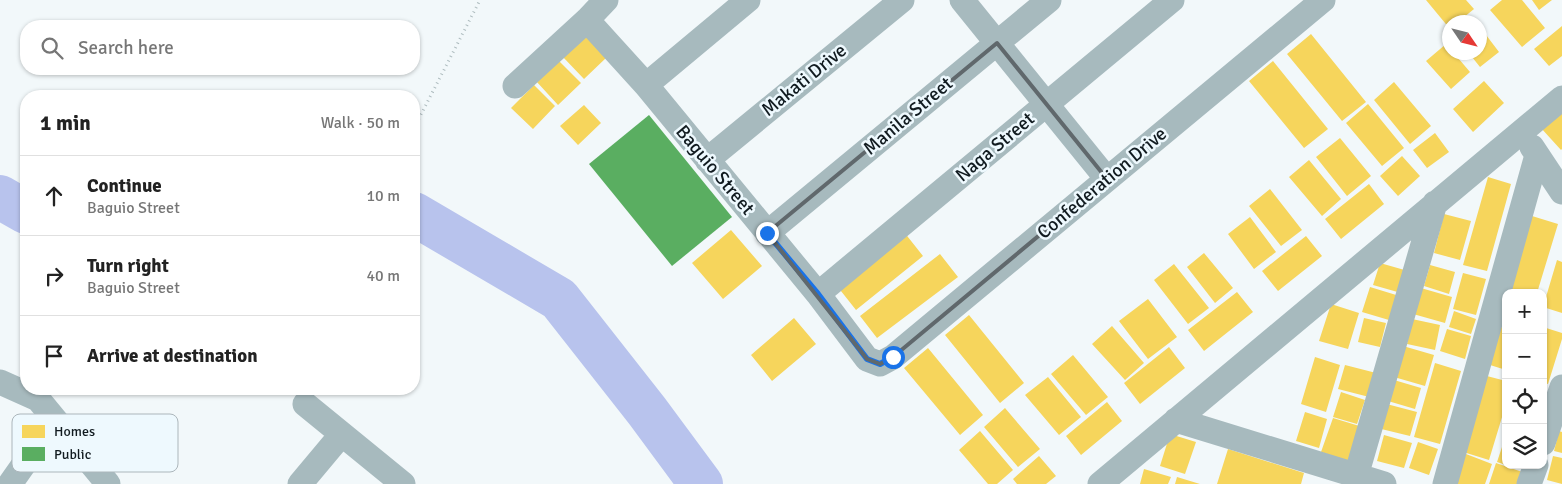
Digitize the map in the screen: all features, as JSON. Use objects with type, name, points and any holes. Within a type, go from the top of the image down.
[{"type":"street","points":[[515,86],[606,0]]},
{"type":"street","points":[[646,85],[748,0]]},
{"type":"street","name":"Makati Drive","points":[[707,160],[902,0]]},
{"type":"street","points":[[962,0],[1108,180]]},
{"type":"street","name":"Manila Street","points":[[767,233],[1049,0]]},
{"type":"street","name":"Naga Street","points":[[818,294],[1172,0]]},
{"type":"street","name":"Confederation Drive","points":[[880,364],[893,357],[1108,180],[1309,4]]},
{"type":"street","name":"Baguio Street","points":[[587,20],[646,85],[818,294],[867,359],[880,364]]},
{"type":"street","points":[[1100,484],[1562,98]]},
{"type":"street","points":[[1521,133],[1562,192]]},
{"type":"street","points":[[1445,484],[1537,155]]},
{"type":"street","points":[[1356,476],[1436,203]]},
{"type":"street","points":[[0,382],[20,391]]},
{"type":"street","points":[[1547,431],[1562,387]]},
{"type":"street","points":[[27,395],[38,400],[50,414]]},
{"type":"street","points":[[305,404],[403,484]]},
{"type":"street","points":[[1176,420],[1384,484]]},
{"type":"street","points":[[300,484],[341,435]]},
{"type":"street","points":[[1529,484],[1535,469]]},
{"type":"street","points":[[10,484],[18,472]]},
{"type":"street","points":[[98,472],[108,484]]},
{"type":"path","points":[[420,116],[480,0]]},
{"type":"highlighted area","points":[[997,43],[1107,179],[893,357],[880,364],[867,359],[767,233]]},
{"type":"building: Homes","points":[[1426,0],[1466,0],[1474,9],[1467,15],[1442,15],[1442,19]]},
{"type":"building: Homes","points":[[1502,0],[1522,0],[1545,28],[1522,47],[1490,10]]},
{"type":"building: Homes","points":[[1532,0],[1552,0],[1539,10]]},
{"type":"building: Homes","points":[[1562,26],[1562,56],[1549,66],[1534,49]]},
{"type":"building: Homes","points":[[584,34],[607,57],[584,79],[562,56]]},
{"type":"building: Homes","points":[[1311,34],[1366,102],[1342,121],[1287,54]]},
{"type":"building: Homes","points":[[1487,36],[1499,52],[1480,67],[1474,60],[1487,60]]},
{"type":"building: Homes","points":[[1442,47],[1442,60],[1460,60],[1470,72],[1451,89],[1426,61]]},
{"type":"building: Homes","points":[[558,60],[581,83],[558,105],[536,81]]},
{"type":"building: Homes","points":[[1273,61],[1328,129],[1304,148],[1249,81]]},
{"type":"building: Homes","points":[[1484,81],[1504,103],[1473,132],[1453,109]]},
{"type":"building: Homes","points":[[1394,82],[1431,126],[1410,144],[1374,100]]},
{"type":"building: Homes","points":[[534,85],[555,106],[533,129],[511,108]]},
{"type":"building: Homes","points":[[1368,104],[1404,148],[1382,166],[1346,123]]},
{"type":"building: Homes","points":[[584,105],[601,123],[578,145],[560,126]]},
{"type":"building: Homes","points":[[1562,109],[1562,149],[1561,150],[1541,128]]},
{"type":"building: Homes","points":[[1435,133],[1449,152],[1427,168],[1413,150]]},
{"type":"building: Homes","points":[[1340,138],[1371,176],[1347,196],[1316,157]]},
{"type":"building: Homes","points":[[1402,156],[1420,176],[1398,196],[1380,176]]},
{"type":"building: Homes","points":[[1309,160],[1341,199],[1322,216],[1289,177]]},
{"type":"building: Homes","points":[[1488,177],[1511,184],[1487,271],[1463,265]]},
{"type":"building: Homes","points":[[1369,184],[1384,204],[1341,239],[1325,219]]},
{"type":"building: Homes","points":[[1270,189],[1302,230],[1281,246],[1249,206]]},
{"type":"building: Homes","points":[[1444,214],[1471,221],[1460,260],[1434,253]]},
{"type":"building: Homes","points":[[1532,216],[1558,224],[1538,289],[1510,289]]},
{"type":"building: Homes","points":[[1250,217],[1276,252],[1254,269],[1228,234]]},
{"type":"building: Homes","points":[[731,230],[762,266],[723,299],[692,263]]},
{"type":"building: Homes","points":[[904,232],[923,256],[856,310],[837,286]]},
{"type":"building: Homes","points":[[1306,236],[1322,256],[1278,291],[1262,271]]},
{"type":"building: Homes","points":[[1204,253],[1233,288],[1215,303],[1187,267]]},
{"type":"building: Homes","points":[[940,254],[958,277],[877,338],[860,316]]},
{"type":"building: Homes","points":[[1557,260],[1562,262],[1562,313],[1547,308],[1547,294]]},
{"type":"building: Homes","points":[[1380,263],[1408,271],[1401,293],[1373,285]]},
{"type":"building: Homes","points":[[1174,264],[1209,308],[1188,324],[1154,280]]},
{"type":"building: Homes","points":[[1430,265],[1455,272],[1449,294],[1424,286]]},
{"type":"building: Homes","points":[[1463,273],[1486,279],[1476,315],[1453,309]]},
{"type":"building: Homes","points":[[1414,286],[1452,297],[1445,323],[1406,312]]},
{"type":"building: Homes","points":[[1370,287],[1406,298],[1399,323],[1362,312]]},
{"type":"building: Homes","points":[[1237,292],[1253,312],[1204,351],[1188,330]]},
{"type":"building: Homes","points":[[1148,299],[1177,337],[1148,359],[1119,321]]},
{"type":"building: Homes","points":[[1331,304],[1359,313],[1348,349],[1319,341]]},
{"type":"building: Homes","points":[[1454,311],[1476,319],[1471,334],[1449,327]]},
{"type":"building: Homes","points":[[969,315],[1024,383],[1000,403],[945,335]]},
{"type":"building: Homes","points":[[794,318],[816,344],[772,381],[751,355]]},
{"type":"building: Homes","points":[[1364,318],[1386,323],[1380,347],[1358,342]]},
{"type":"building: Homes","points":[[1412,319],[1440,325],[1435,350],[1407,344]]},
{"type":"building: Homes","points":[[1502,325],[1502,369],[1490,365]]},
{"type":"building: Homes","points":[[1112,326],[1144,363],[1125,380],[1092,344]]},
{"type":"building: Homes","points":[[1547,328],[1562,333],[1562,339],[1548,384]]},
{"type":"building: Homes","points":[[1447,329],[1471,336],[1465,359],[1440,351]]},
{"type":"building: Homes","points":[[1403,346],[1434,355],[1425,386],[1394,377]]},
{"type":"building: Homes","points":[[1169,347],[1185,368],[1140,404],[1124,383]]},
{"type":"building: Homes","points":[[928,348],[983,415],[960,435],[904,368]]},
{"type":"building: Homes","points":[[1073,355],[1108,397],[1086,415],[1051,374]]},
{"type":"building: Homes","points":[[1315,357],[1340,365],[1326,412],[1301,404]]},
{"type":"building: Homes","points":[[1435,363],[1461,371],[1440,444],[1414,437]]},
{"type":"building: Homes","points":[[1345,365],[1384,375],[1377,399],[1338,389]]},
{"type":"building: Homes","points":[[1483,375],[1502,380],[1502,417],[1489,460],[1460,451]]},
{"type":"building: Homes","points":[[1048,377],[1081,417],[1059,435],[1025,395]]},
{"type":"building: Homes","points":[[1394,380],[1421,388],[1415,409],[1388,401]]},
{"type":"building: Homes","points":[[1341,392],[1365,400],[1357,424],[1333,417]]},
{"type":"building: Homes","points":[[1107,402],[1122,421],[1081,455],[1066,436]]},
{"type":"building: Homes","points":[[1379,402],[1417,412],[1410,436],[1373,427]]},
{"type":"building: Homes","points":[[1005,408],[1040,449],[1018,467],[984,427]]},
{"type":"building: Homes","points":[[1305,412],[1327,419],[1319,448],[1296,441]]},
{"type":"building: Homes","points":[[1333,418],[1366,428],[1354,463],[1321,452]]},
{"type":"building: Homes","points":[[980,431],[1013,470],[997,484],[988,484],[959,450]]},
{"type":"building: Homes","points":[[1559,431],[1562,432],[1562,453],[1554,451]]},
{"type":"building: Homes","points":[[1170,434],[1196,442],[1185,474],[1160,466]]},
{"type":"building: Homes","points":[[1384,435],[1412,443],[1404,468],[1377,461]]},
{"type":"building: Homes","points":[[1418,442],[1438,449],[1429,475],[1409,468]]},
{"type":"building: Homes","points":[[1502,447],[1502,464],[1497,462]]},
{"type":"building: Homes","points":[[1228,449],[1304,473],[1301,484],[1217,484]]},
{"type":"building: Homes","points":[[1466,454],[1492,464],[1485,484],[1455,484]]},
{"type":"building: Homes","points":[[1039,456],[1056,476],[1046,484],[1017,484],[1013,479]]},
{"type":"building: Homes","points":[[1553,456],[1562,458],[1562,484],[1547,480]]},
{"type":"building: Homes","points":[[1496,463],[1502,465],[1502,469],[1513,469],[1528,474],[1524,484],[1489,484]]},
{"type":"building: Homes","points":[[1144,469],[1171,477],[1168,484],[1140,484]]},
{"type":"building: Homes","points":[[1177,477],[1200,484],[1175,484]]},
{"type":"building: Public","points":[[649,115],[732,217],[672,266],[589,164]]},
{"type":"waterway","points":[[0,197],[20,209]]},
{"type":"waterway","points":[[420,218],[559,299],[647,411],[701,484]]},
{"type":"route","points":[[767,233],[818,294],[867,359],[880,364],[893,357]]}]
